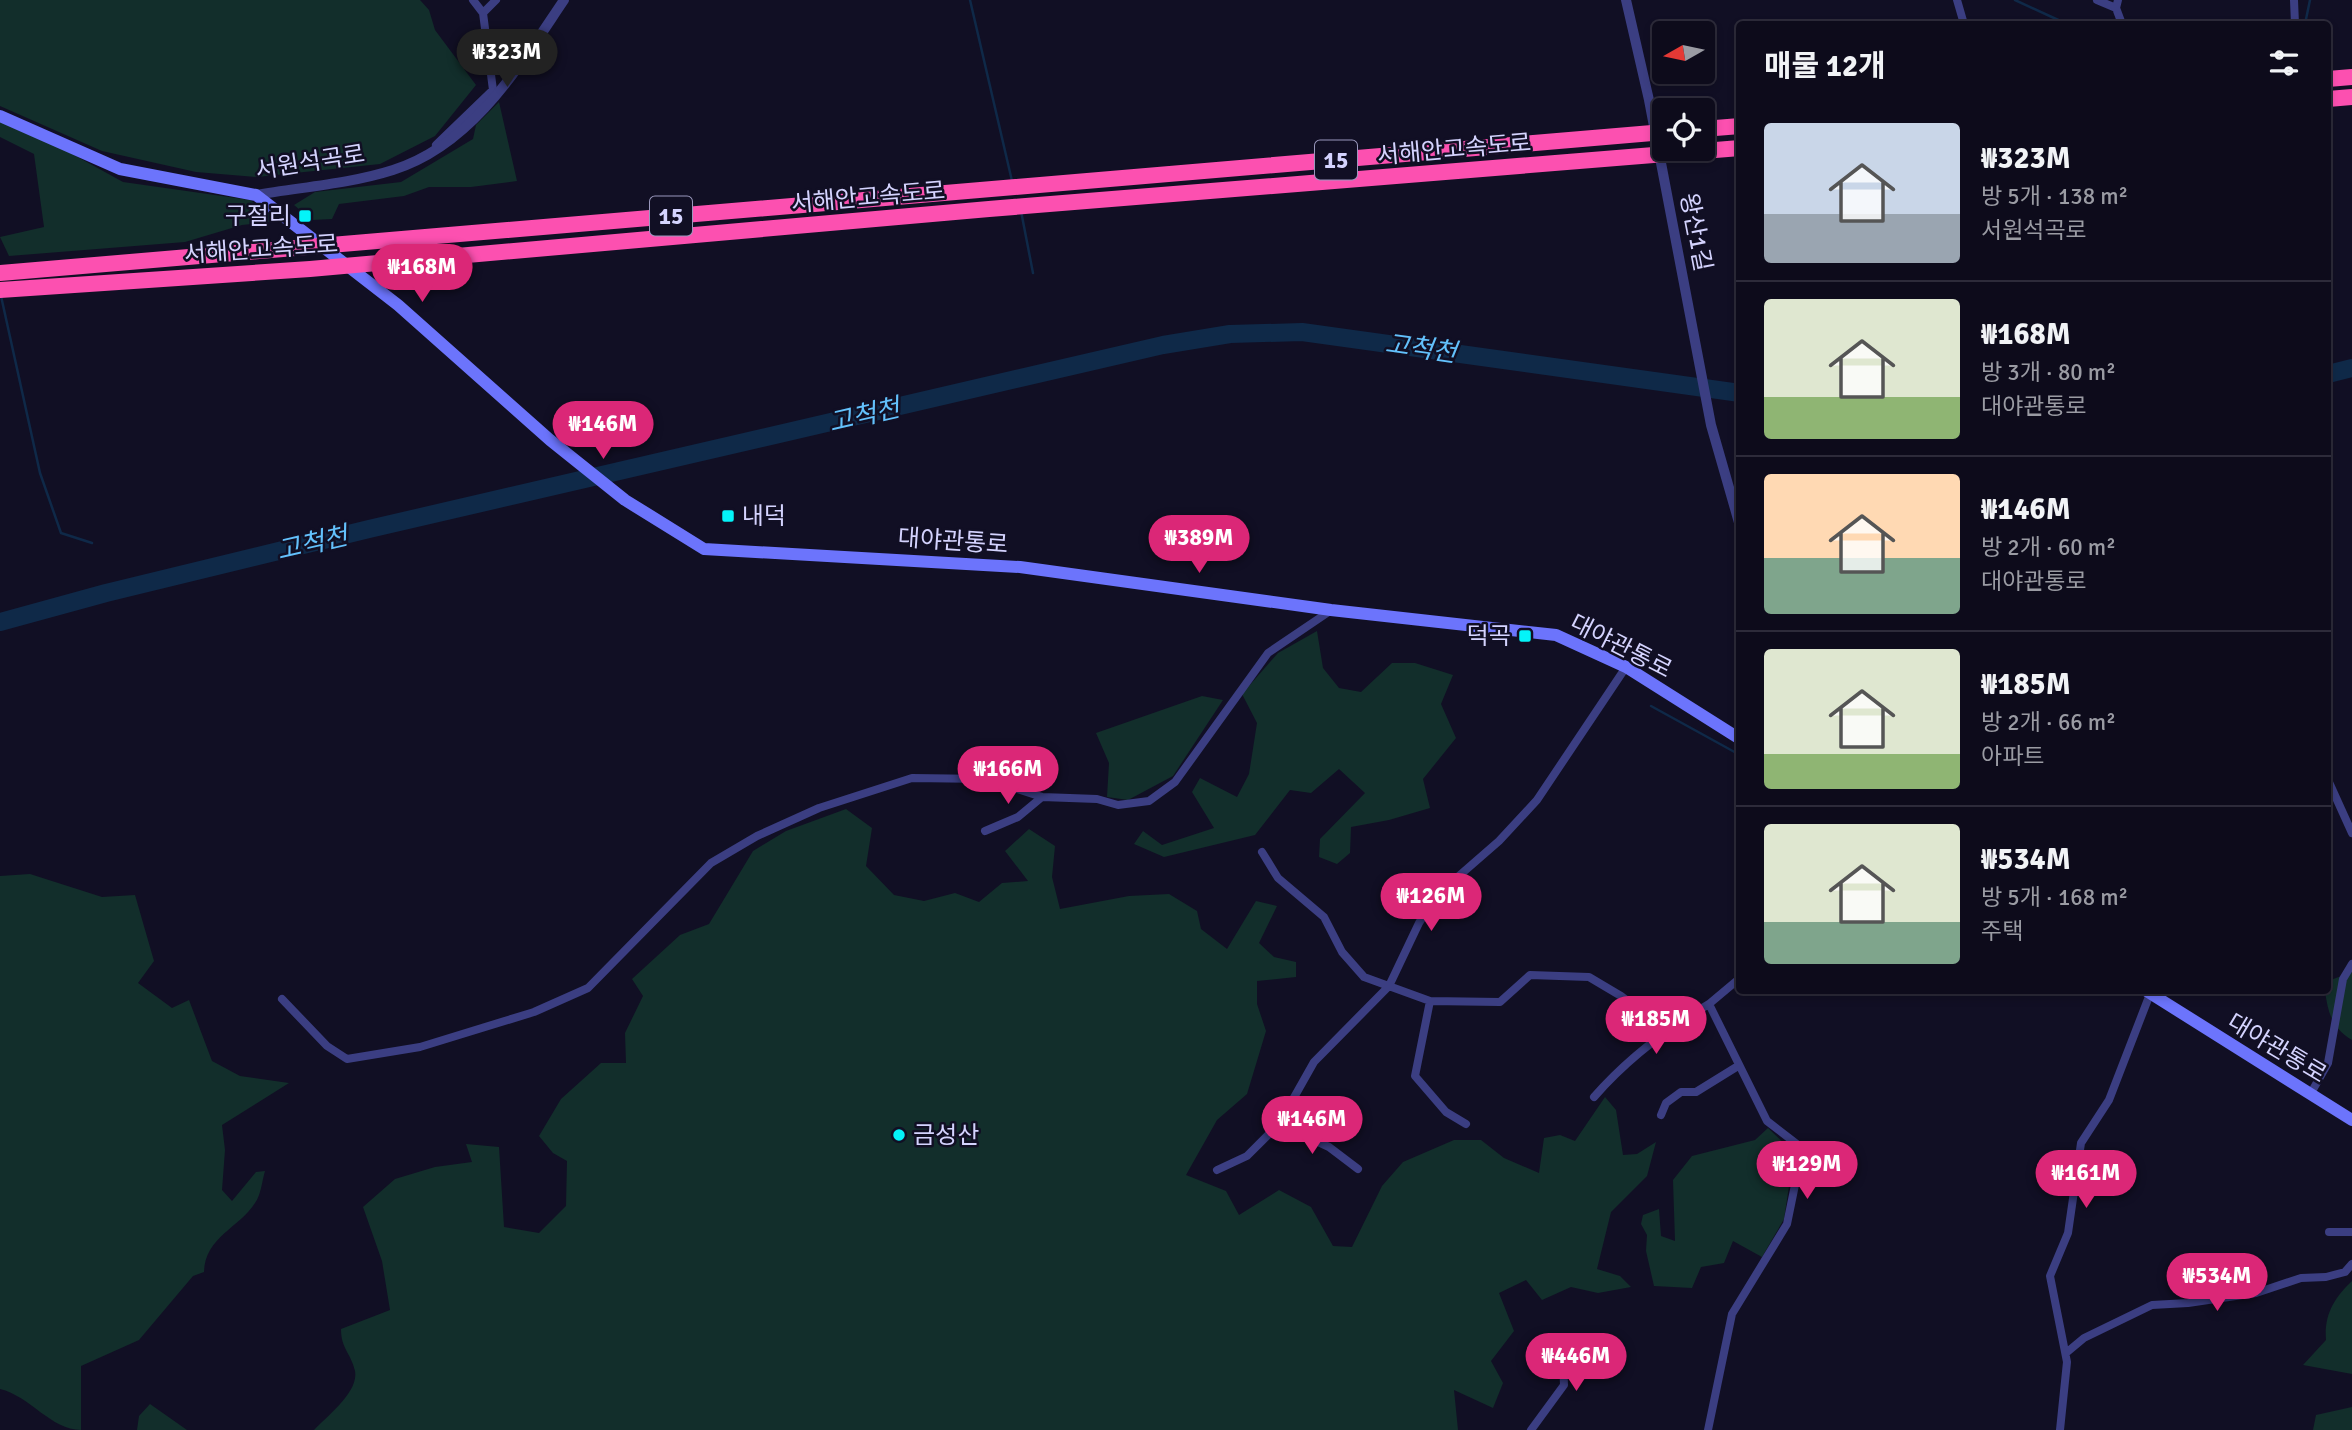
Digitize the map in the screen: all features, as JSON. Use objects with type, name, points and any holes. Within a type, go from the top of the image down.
[{"type":"highway","points":[[2331,79],[2352,77]]},
{"type":"highway","points":[[2331,99],[2352,97]]},
{"type":"highway","points":[[1715,128],[1736,126]]},
{"type":"highway","name":"서해안고속도로","points":[[2,273],[1652,133]]},
{"type":"highway","name":"서해안고속도로","points":[[3,290],[310,269],[1045,204],[1736,148]]},
{"type":"main road","name":"서원석곡로","points":[[0,116],[120,169],[256,195]]},
{"type":"main road","name":"대야관통로","points":[[256,195],[398,305],[560,448],[625,500],[704,549],[1020,567],[1331,610],[1556,635],[1626,667],[1736,736]]},
{"type":"main road","name":"대야관통로","points":[[2150,994],[2352,1120]]},
{"type":"street","points":[[429,152],[493,90],[483,13],[474,0]]},
{"type":"street","points":[[483,13],[496,0]]},
{"type":"street","name":"서원석곡로","points":[[256,195],[394,170],[429,152],[467,126],[506,85],[564,0]]},
{"type":"street","name":"왕산1길","points":[[1626,0],[1649,100],[1711,425],[1736,512]]},
{"type":"street","points":[[1957,0],[1963,21]]},
{"type":"street","points":[[2097,0],[2117,4],[2121,21]]},
{"type":"street","points":[[2294,0],[2295,21]]},
{"type":"street","points":[[282,999],[327,1046],[347,1059],[420,1047],[534,1012],[588,988],[711,863],[757,836],[819,808],[912,778],[987,779],[1042,797],[1097,799],[1118,805],[1149,801],[1175,782],[1268,653],[1331,610]]},
{"type":"street","points":[[1217,1170],[1247,1156],[1279,1124],[1314,1062],[1389,986],[1419,923],[1437,895],[1499,841],[1537,800],[1626,667]]},
{"type":"street","points":[[2331,787],[2352,833]]},
{"type":"street","points":[[985,831],[1018,817],[1042,797]]},
{"type":"street","points":[[1262,852],[1278,878],[1324,918],[1342,952],[1364,977],[1430,1001],[1500,1002],[1530,975],[1589,977],[1622,996],[1666,1030]]},
{"type":"street","points":[[2311,1093],[2328,1063],[2343,979],[2352,964]]},
{"type":"street","points":[[1594,1097],[1621,1066],[1666,1030],[1709,1004],[1736,981]]},
{"type":"street","points":[[2060,1430],[2066,1353],[2050,1276],[2068,1233],[2081,1143],[2109,1100],[2146,994]]},
{"type":"street","points":[[1430,1001],[1415,1076],[1446,1112],[1466,1124]]},
{"type":"street","points":[[1708,1430],[1732,1314],[1787,1224],[1795,1185],[1798,1145],[1767,1121],[1709,1004]]},
{"type":"street","points":[[1661,1115],[1667,1103],[1681,1091],[1696,1092],[1738,1066]]},
{"type":"street","points":[[1279,1124],[1329,1147],[1357,1170]]},
{"type":"street","points":[[2329,1231],[2352,1232]]},
{"type":"street","points":[[2066,1353],[2084,1338],[2152,1305],[2188,1303],[2256,1293],[2301,1278],[2326,1278],[2345,1272],[2352,1264]]},
{"type":"street","points":[[1531,1430],[1564,1385],[1562,1338]]},
{"type":"green space","points":[[0,0],[420,0],[429,10],[435,30],[476,85],[435,136],[380,164],[257,177],[196,172],[102,151],[0,106]]},
{"type":"green space","points":[[499,102],[517,181],[471,187],[429,187],[404,196],[339,204],[332,219],[312,220],[294,205],[315,192],[401,182],[473,139],[476,125]]},
{"type":"green space","points":[[0,119],[123,182],[250,200],[280,221],[242,225],[185,242],[9,256],[0,237],[44,227],[34,154],[0,137]]},
{"type":"green space","points":[[1317,631],[1323,668],[1339,688],[1361,692],[1392,663],[1415,663],[1453,675],[1441,704],[1456,738],[1423,779],[1430,808],[1351,827],[1350,853],[1337,864],[1319,857],[1320,839],[1365,793],[1339,769],[1311,793],[1290,790],[1255,835],[1164,857],[1134,844],[1143,831],[1162,845],[1214,828],[1192,792],[1200,778],[1237,797],[1249,774],[1257,723],[1242,694],[1278,653]]},
{"type":"green space","points":[[1202,696],[1223,700],[1173,776],[1128,800],[1107,797],[1109,763],[1096,733]]},
{"type":"green space","points":[[846,809],[872,828],[866,866],[894,895],[924,901],[955,893],[979,902],[1002,883],[1028,881],[1005,851],[1029,829],[1055,846],[1052,877],[1060,909],[1129,896],[1169,894],[1197,911],[1201,929],[1227,949],[1256,901],[1277,906],[1259,943],[1274,957],[1296,962],[1296,977],[1257,981],[1257,1004],[1266,1031],[1247,1094],[1217,1120],[1186,1175],[1226,1191],[1239,1215],[1279,1190],[1311,1207],[1333,1246],[1352,1247],[1382,1186],[1403,1162],[1454,1140],[1481,1140],[1504,1158],[1539,1173],[1544,1138],[1560,1135],[1575,1141],[1605,1097],[1616,1110],[1623,1155],[1637,1154],[1656,1142],[1647,1176],[1611,1212],[1597,1269],[1620,1276],[1631,1287],[1598,1293],[1571,1287],[1542,1300],[1526,1280],[1499,1293],[1514,1331],[1491,1361],[1503,1383],[1493,1408],[1454,1390],[1458,1430],[314,1430],[341,1403],[355,1379],[355,1371],[341,1329],[390,1310],[382,1261],[363,1207],[395,1179],[435,1167],[472,1162],[466,1144],[499,1147],[504,1227],[539,1233],[566,1206],[567,1161],[553,1153],[539,1136],[561,1099],[601,1063],[626,1063],[625,1033],[643,996],[632,979],[680,935],[709,924],[753,851],[786,831]]},
{"type":"green space","points":[[30,874],[102,897],[135,895],[154,961],[138,983],[172,1008],[189,1000],[212,1061],[240,1076],[289,1083],[222,1125],[225,1150],[222,1190],[232,1201],[256,1172],[265,1171],[257,1200],[248,1212],[216,1241],[206,1260],[204,1272],[193,1276],[139,1340],[81,1366],[81,1430],[60,1425],[21,1398],[0,1389],[0,876]]},
{"type":"green space","points":[[2352,972],[2352,1040],[2332,1019],[2326,994],[2331,994],[2331,980]]},
{"type":"green space","points":[[1768,1128],[1794,1153],[1784,1219],[1762,1257],[1733,1241],[1724,1263],[1701,1267],[1692,1288],[1654,1286],[1646,1251],[1647,1235],[1641,1224],[1643,1215],[1659,1209],[1661,1236],[1675,1241],[1673,1180],[1692,1156],[1755,1140]]},
{"type":"green space","points":[[2352,1281],[2352,1374],[2303,1365],[2326,1340],[2327,1323],[2332,1308]]},
{"type":"green space","points":[[150,1404],[187,1430],[137,1430],[139,1416]]},
{"type":"green space","points":[[2352,1407],[2352,1430],[2313,1430],[2316,1415]]},
{"type":"waterway","points":[[970,0],[1012,181]]},
{"type":"waterway","points":[[2015,0],[2060,21]]},
{"type":"waterway","points":[[2306,21],[2310,0]]},
{"type":"waterway","points":[[1021,211],[1033,273]]},
{"type":"waterway","points":[[1,296],[40,473],[61,533],[92,543]]},
{"type":"waterway","name":"고척천","points":[[0,622],[106,593],[369,529],[1163,345],[1230,334],[1302,332],[1736,392]]},
{"type":"waterway","name":"고척천","points":[[2331,373],[2352,368]]},
{"type":"waterway","points":[[1651,706],[1736,753]]},
{"type":"place","name":"구절리","points":[[305,216]]},
{"type":"place","name":"내덕","points":[[728,516]]},
{"type":"place","name":"덕곡","points":[[1525,636]]},
{"type":"place","name":"금성산","points":[[899,1135]]}]
